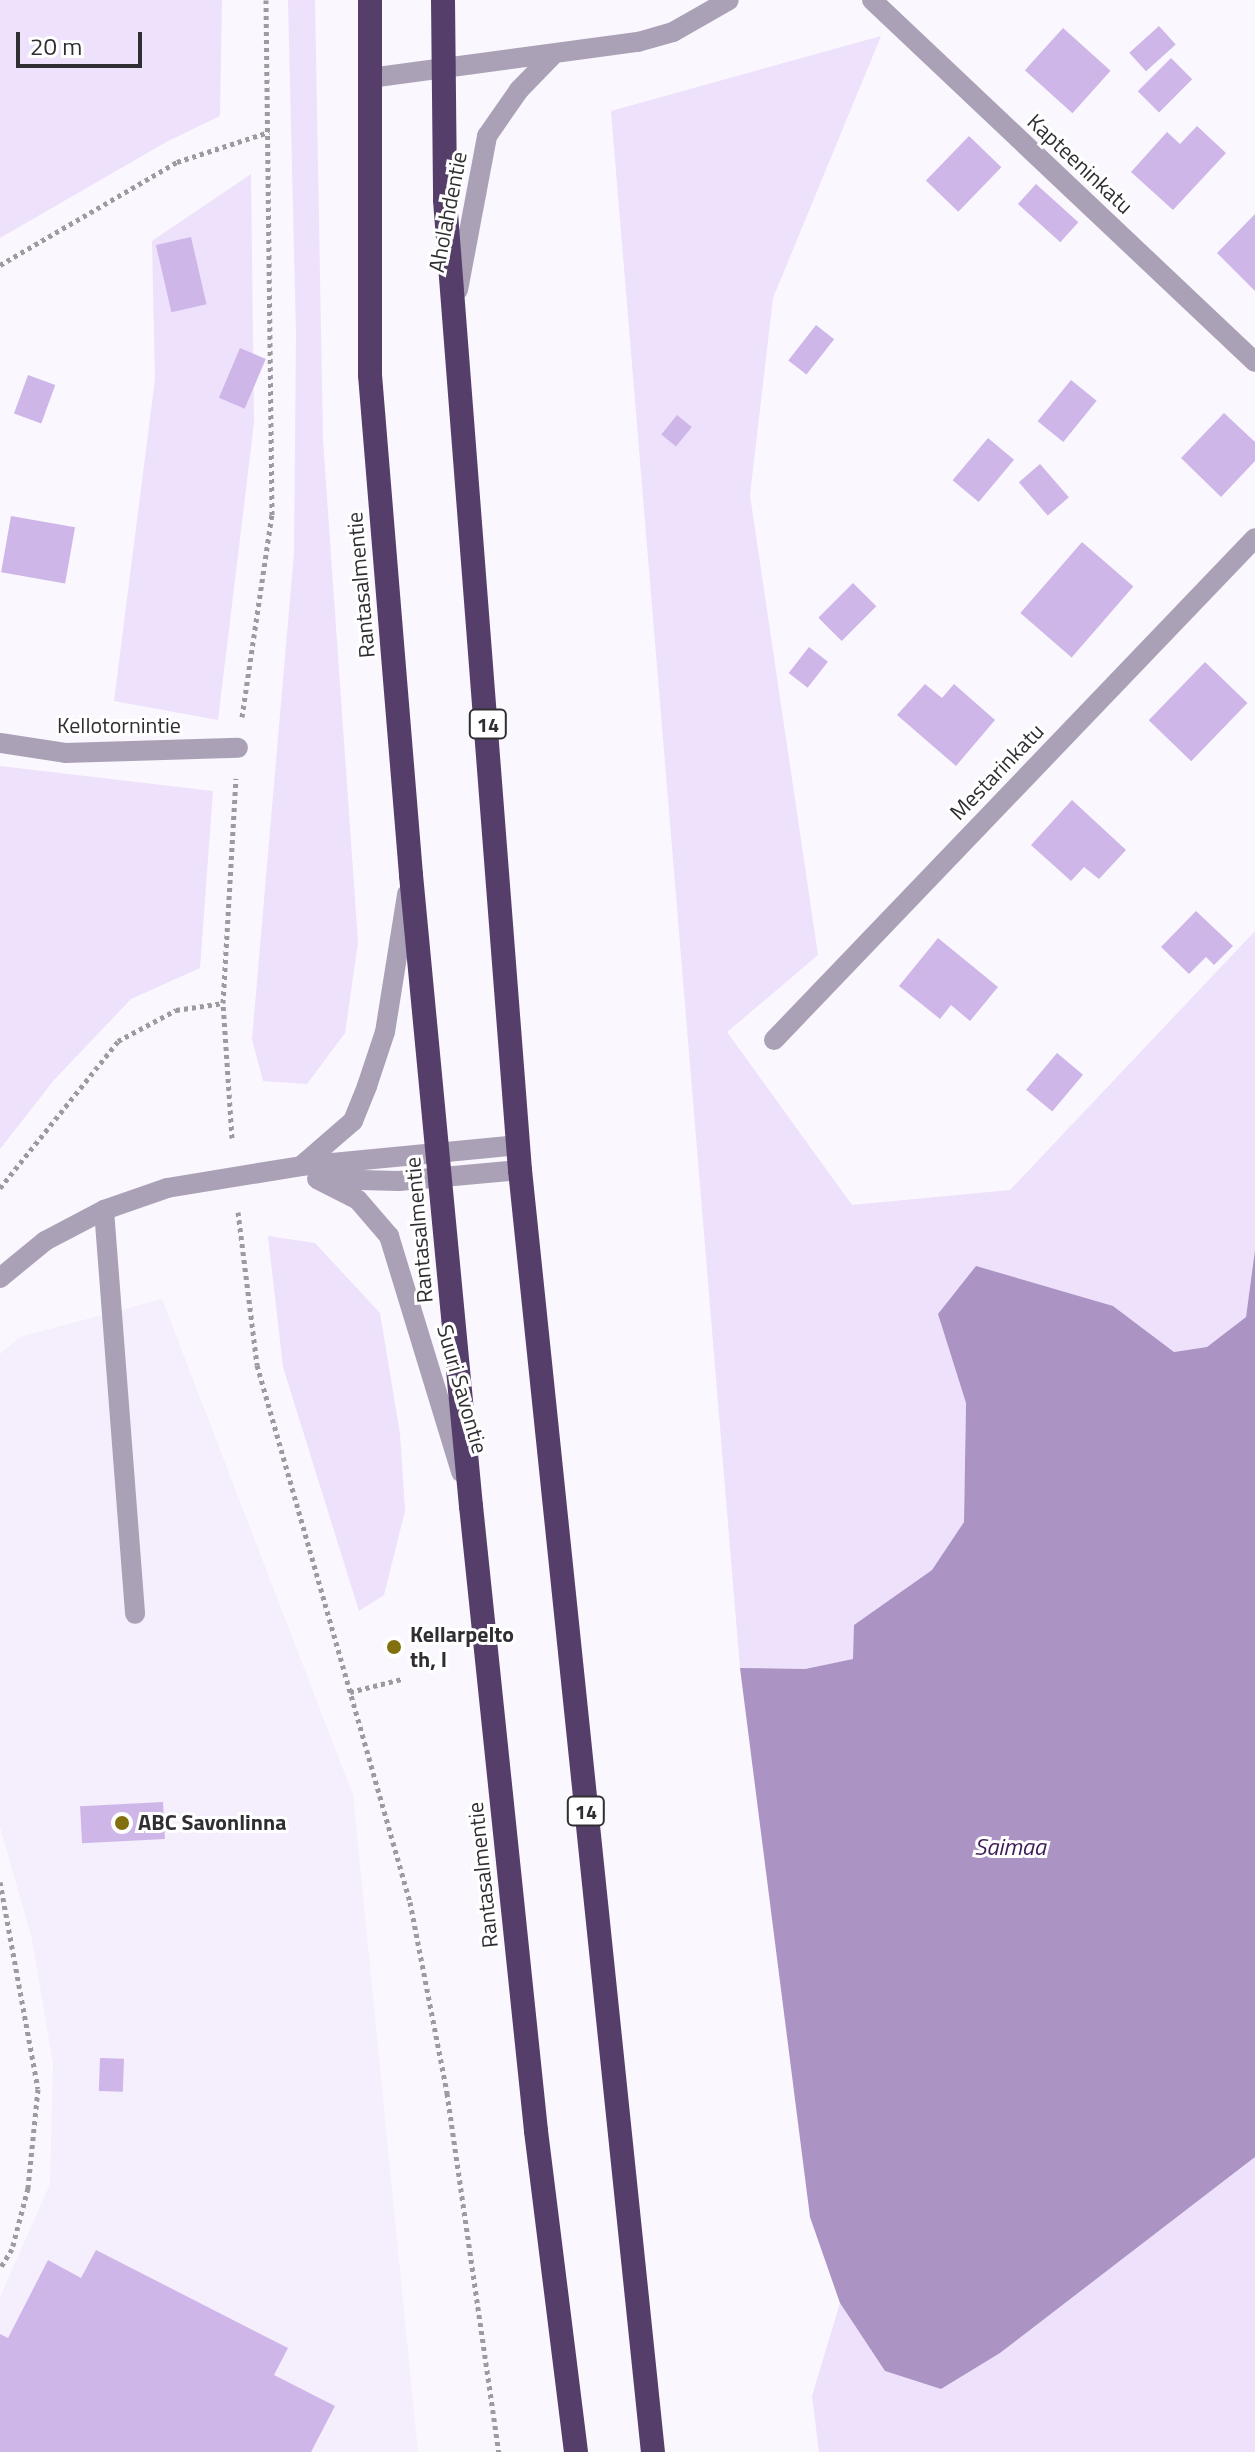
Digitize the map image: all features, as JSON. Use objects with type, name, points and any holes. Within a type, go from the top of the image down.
[{"type":"highway","name":"Rantasalmentie","points":[[370,0],[370,375],[411,875],[471,1506],[536,2131],[576,2452]]},
{"type":"highway","name":"14","points":[[443,0],[442,67],[455,303],[520,1170],[653,2452]]},
{"type":"street","points":[[370,78],[552,56],[665,35],[729,0]]},
{"type":"street","name":"Kapteeninkatu","points":[[872,0],[1255,362]]},
{"type":"street","name":"Aholahdentie","points":[[455,303],[487,136],[519,90],[552,56]]},
{"type":"street","name":"Mestarinkatu","points":[[774,1040],[1255,538]]},
{"type":"street","name":"Kellotornintie","points":[[0,743],[65,753],[238,748]]},
{"type":"street","points":[[301,1166],[353,1121],[367,1086],[385,1032],[411,875]]},
{"type":"street","name":"Suuri Savontie","points":[[230,1177],[317,1179],[439,1167],[520,1145]]},
{"type":"street","name":"Suuri Savontie","points":[[0,1278],[45,1241],[104,1210],[167,1188],[301,1166],[520,1170]]},
{"type":"street","name":"Suuri Savontie","points":[[317,1179],[358,1200],[389,1236],[471,1506]]},
{"type":"street","points":[[104,1210],[135,1614]]},
{"type":"path","points":[[232,1138],[223,1003],[238,748],[272,515],[266,0]]},
{"type":"path","points":[[0,265],[177,162],[269,132]]},
{"type":"path","points":[[0,1188],[118,1041],[176,1010],[223,1003]]},
{"type":"path","points":[[238,1212],[257,1365],[413,1916],[447,2093],[499,2452]]},
{"type":"path","points":[[350,1692],[402,1679]]},
{"type":"path","points":[[0,1882],[38,2089],[28,2188],[12,2249],[0,2268]]},
{"type":"shaded area","points":[[0,0],[222,0],[220,116],[168,141],[0,238]]},
{"type":"shaded area","points":[[288,0],[315,0],[323,441],[358,942],[345,1033],[307,1084],[263,1081],[252,1039],[294,553],[296,334]]},
{"type":"shaded area","points":[[881,36],[773,298],[750,495],[818,955],[727,1032],[852,1205],[1010,1190],[1255,931],[1255,1250],[1246,1317],[1207,1347],[1174,1352],[1113,1306],[938,1314],[966,1403],[964,1522],[932,1570],[854,1625],[854,1659],[805,1669],[740,1668],[611,111]]},
{"type":"shaded area","points":[[251,174],[254,423],[218,720],[114,701],[155,379],[152,241]]},
{"type":"shaded area","points":[[0,766],[213,791],[200,968],[131,999],[54,1080],[0,1149]]},
{"type":"shaded area","points":[[268,1236],[315,1243],[380,1313],[400,1434],[405,1511],[384,1595],[359,1611],[283,1367]]},
{"type":"shaded area","points":[[162,1299],[353,1795],[418,2452],[0,2452],[0,2297],[50,2184],[53,2064],[32,1939],[0,1827],[0,1354],[20,1337]]},
{"type":"shaded area","points":[[1255,2157],[1255,2452],[819,2452],[812,2396],[840,2303],[885,2371],[941,2389],[1000,2353]]},
{"type":"water","name":"Saimaa","points":[[1255,1250],[1255,2157],[1000,2353],[941,2389],[885,2371],[840,2303],[810,2217],[740,1668],[805,1669],[853,1659],[854,1625],[932,1570],[964,1522],[966,1403],[938,1314],[976,1266],[1113,1306],[1174,1352],[1207,1347],[1246,1317]]},
{"type":"building","points":[[1159,26],[1176,45],[1146,71],[1129,53]]},
{"type":"building","points":[[1063,28],[1111,71],[1072,113],[1025,70]]},
{"type":"building","points":[[1171,58],[1192,79],[1159,112],[1138,91]]},
{"type":"building","points":[[1197,126],[1226,153],[1173,210],[1131,172],[1167,132],[1180,144]]},
{"type":"building","points":[[969,136],[1001,167],[958,212],[926,181]]},
{"type":"building","points":[[1036,184],[1078,222],[1060,242],[1018,204]]},
{"type":"building","points":[[1255,214],[1255,291],[1217,253]]},
{"type":"building","points":[[191,237],[207,304],[171,312],[156,245]]},
{"type":"building","points":[[816,325],[834,339],[806,375],[788,360]]},
{"type":"building","points":[[240,348],[266,359],[245,409],[219,398]]},
{"type":"building","points":[[28,375],[55,385],[41,423],[14,414]]},
{"type":"building","points":[[1071,380],[1097,401],[1063,442],[1038,421]]},
{"type":"building","points":[[1224,413],[1255,442],[1255,461],[1221,497],[1181,458]]},
{"type":"building","points":[[677,415],[692,427],[676,446],[661,434]]},
{"type":"building","points":[[988,438],[1014,460],[979,502],[953,480]]},
{"type":"building","points":[[1040,464],[1069,497],[1048,516],[1019,482]]},
{"type":"building","points":[[11,516],[75,527],[65,583],[1,572]]},
{"type":"building","points":[[1082,542],[1133,587],[1072,658],[1020,613]]},
{"type":"building","points":[[853,583],[876,606],[842,641],[818,618]]},
{"type":"building","points":[[809,647],[828,662],[808,688],[789,673]]},
{"type":"building","points":[[1205,662],[1247,703],[1191,761],[1149,720]]},
{"type":"building","points":[[925,684],[942,698],[954,684],[995,720],[956,766],[897,715]]},
{"type":"building","points":[[1072,800],[1126,850],[1099,879],[1084,867],[1071,881],[1031,845]]},
{"type":"building","points":[[1196,911],[1233,946],[1214,965],[1206,957],[1189,974],[1161,947]]},
{"type":"building","points":[[938,938],[998,987],[970,1021],[951,1005],[940,1019],[899,986]]},
{"type":"building","points":[[1057,1053],[1083,1075],[1052,1112],[1026,1090]]},
{"type":"building","name":"ABC Savonlinna","points":[[163,1802],[165,1839],[82,1843],[80,1806]]},
{"type":"building","points":[[100,2058],[124,2059],[123,2092],[99,2091]]},
{"type":"building","points":[[96,2250],[288,2348],[274,2375],[335,2406],[311,2452],[0,2452],[0,2334],[8,2338],[48,2260],[81,2278]]},
{"type":"place","name":"Kellarpelto th, I","points":[[394,1647]]},
{"type":"place","name":"ABC Savonlinna","points":[[122,1823]]}]
